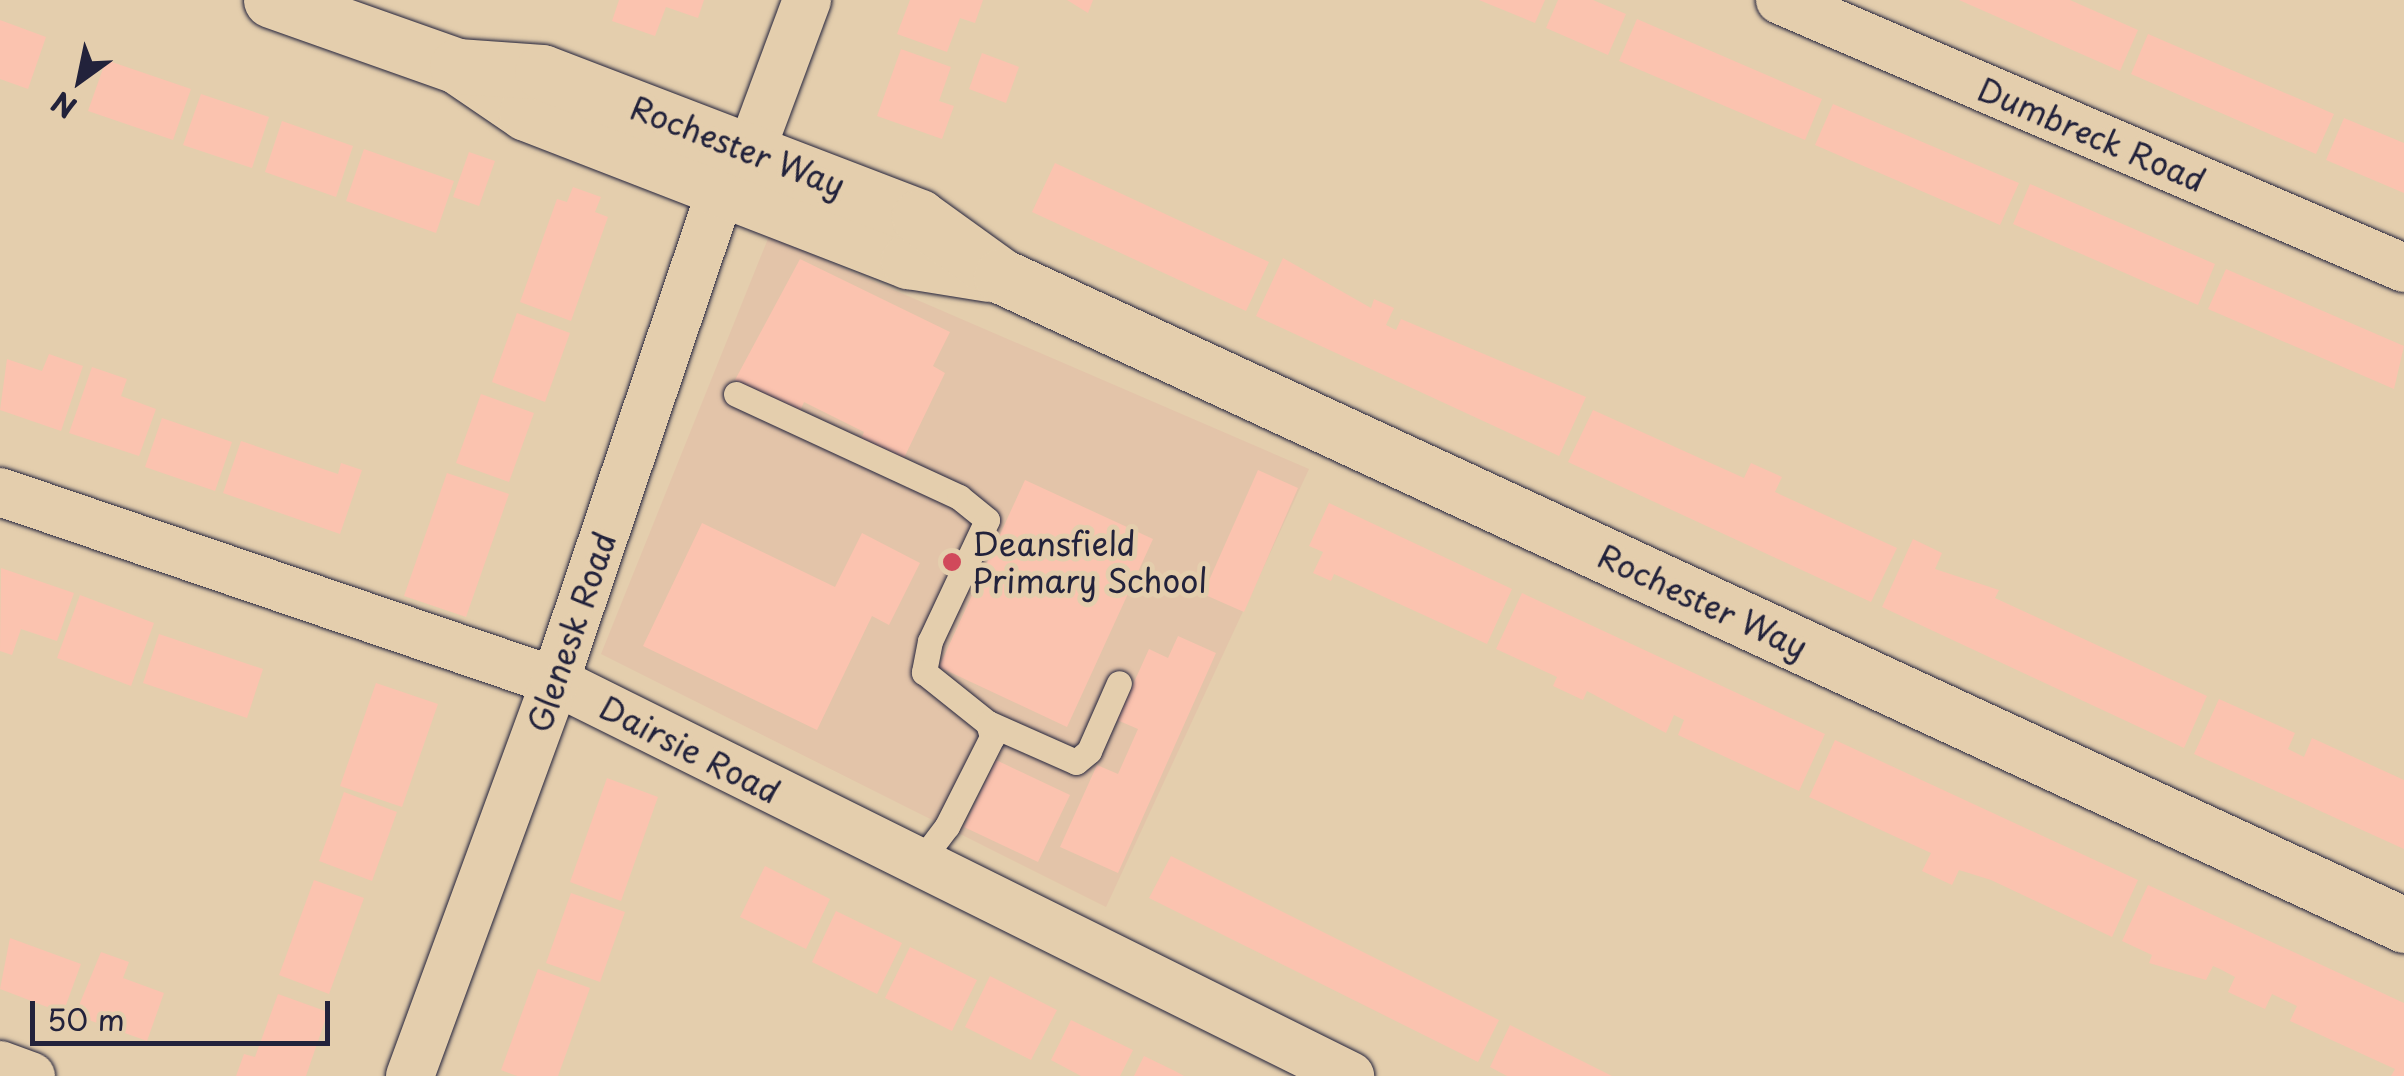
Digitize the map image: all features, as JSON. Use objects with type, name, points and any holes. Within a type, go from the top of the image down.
[{"type":"street","name":"Rochester Way","points":[[271,0],[456,66],[542,72],[738,166],[919,217],[1002,276],[2404,926]]},
{"type":"street","name":"Glenesk Road","points":[[410,1076],[738,166],[807,0]]},
{"type":"street","name":"Dumbreck Road","points":[[1780,0],[2404,268]]},
{"type":"street","name":"Dairsie Road","points":[[0,492],[555,681],[1350,1076]]},
{"type":"street","points":[[0,1065],[32,1076]]},
{"type":"lane","points":[[736,394],[958,497],[987,520],[930,640],[924,672],[988,723],[1076,762],[1089,750],[1118,683]]},
{"type":"lane","points":[[919,864],[947,826],[992,737],[988,723]]},
{"type":"shaded area","name":"Deansfield Primary School","points":[[769,236],[1309,469],[1106,907],[601,654]]},
{"type":"building","points":[[619,0],[704,0],[698,18],[666,7],[655,36],[612,21]]},
{"type":"building","points":[[910,0],[983,0],[975,23],[960,18],[947,52],[897,34]]},
{"type":"building","points":[[1067,0],[1093,0],[1088,13]]},
{"type":"building","points":[[1479,0],[1545,0],[1535,23]]},
{"type":"building","points":[[1558,0],[1593,0],[1626,14],[1608,55],[1546,28]]},
{"type":"building","points":[[1959,0],[2070,0],[2138,30],[2120,71]]},
{"type":"building","points":[[1637,19],[1822,99],[1805,140],[1619,61]]},
{"type":"building","points":[[0,20],[46,37],[28,89],[0,79]]},
{"type":"building","points":[[2148,34],[2334,114],[2316,154],[2131,74]]},
{"type":"building","points":[[901,49],[951,67],[939,101],[954,106],[942,139],[877,116]]},
{"type":"building","points":[[982,53],[1019,67],[1006,103],[969,89]]},
{"type":"building","points":[[106,60],[191,89],[173,140],[88,111]]},
{"type":"building","points":[[201,94],[269,117],[252,168],[183,145]]},
{"type":"building","points":[[1833,104],[2019,183],[2000,225],[1815,145]]},
{"type":"building","points":[[2344,118],[2404,143],[2404,193],[2326,160]]},
{"type":"building","points":[[282,121],[353,146],[336,197],[265,172]]},
{"type":"building","points":[[364,149],[454,181],[436,233],[346,201]]},
{"type":"building","points":[[469,152],[495,161],[479,206],[453,197]]},
{"type":"building","points":[[1055,163],[1269,262],[1246,311],[1032,212]]},
{"type":"building","points":[[2030,184],[2215,264],[2198,305],[2013,224]]},
{"type":"building","points":[[573,187],[601,197],[595,212],[608,217],[571,321],[520,302],[557,199],[567,202]]},
{"type":"building","points":[[1283,258],[1371,308],[1374,299],[1394,308],[1386,325],[1396,330],[1401,319],[1586,397],[1559,456],[1256,316]]},
{"type":"building","points":[[800,259],[950,332],[933,366],[945,373],[902,462],[860,441],[864,432],[804,402],[800,411],[735,380]]},
{"type":"building","points":[[2226,269],[2404,346],[2394,389],[2208,309]]},
{"type":"building","points":[[517,313],[570,333],[545,402],[492,382]]},
{"type":"building","points":[[49,354],[83,366],[61,431],[0,410],[7,359],[42,371]]},
{"type":"building","points":[[92,367],[127,379],[121,396],[156,409],[139,456],[69,433]]},
{"type":"building","points":[[481,394],[534,413],[509,482],[456,463]]},
{"type":"building","points":[[1593,410],[1744,478],[1751,463],[1782,477],[1775,492],[1897,548],[1871,602],[1568,462]]},
{"type":"building","points":[[162,418],[232,442],[215,491],[145,467]]},
{"type":"building","points":[[241,441],[338,474],[341,463],[362,470],[340,534],[223,493]]},
{"type":"building","points":[[1258,470],[1298,488],[1244,612],[1203,594]]},
{"type":"building","points":[[447,473],[509,494],[466,617],[404,596]]},
{"type":"building","points":[[1025,480],[1153,539],[1067,727],[939,667]]},
{"type":"building","points":[[1329,503],[1512,589],[1487,644],[1334,574],[1331,581],[1313,573],[1323,552],[1309,546]]},
{"type":"building","points":[[702,523],[835,587],[862,533],[920,563],[889,625],[872,616],[817,730],[643,646]]},
{"type":"building","points":[[1913,539],[1942,553],[1935,569],[1999,590],[1995,598],[2207,696],[2184,748],[1882,607]]},
{"type":"building","points":[[1,568],[74,593],[57,641],[21,629],[12,655],[0,651]]},
{"type":"building","points":[[1522,593],[1825,734],[1799,791],[1678,735],[1684,720],[1674,715],[1666,733],[1587,691],[1583,700],[1553,686],[1557,677],[1496,649]]},
{"type":"building","points":[[80,595],[154,623],[131,686],[57,658]]},
{"type":"building","points":[[159,634],[263,669],[247,718],[143,683]]},
{"type":"building","points":[[1178,636],[1216,653],[1118,873],[1060,847],[1097,765],[1118,774],[1138,729],[1117,720],[1149,649],[1168,658]]},
{"type":"building","points":[[376,683],[438,704],[402,807],[340,786]]},
{"type":"building","points":[[2219,699],[2295,733],[2288,749],[2304,757],[2312,738],[2404,780],[2404,849],[2194,754]]},
{"type":"building","points":[[1835,740],[2138,880],[2112,937],[1991,880],[1959,870],[1952,885],[1922,871],[1931,853],[1809,797]]},
{"type":"building","points":[[996,760],[1070,795],[1038,862],[964,827]]},
{"type":"building","points":[[607,778],[658,797],[621,901],[570,882]]},
{"type":"building","points":[[344,792],[397,812],[372,881],[319,861]]},
{"type":"building","points":[[1171,856],[1499,1020],[1478,1062],[1149,898]]},
{"type":"building","points":[[765,866],[830,899],[806,949],[740,917]]},
{"type":"building","points":[[314,880],[364,898],[329,994],[279,975]]},
{"type":"building","points":[[2148,885],[2404,1003],[2404,1076],[2391,1076],[2395,1069],[2290,1021],[2297,1006],[2272,994],[2265,1009],[2228,992],[2235,977],[2220,969],[2213,966],[2206,980],[2149,963],[2152,955],[2122,941]]},
{"type":"building","points":[[571,893],[625,912],[600,982],[546,963]]},
{"type":"building","points":[[836,911],[902,943],[877,994],[812,962]]},
{"type":"building","points":[[10,938],[81,964],[63,1013],[0,989]]},
{"type":"building","points":[[910,947],[977,980],[952,1031],[885,998]]},
{"type":"building","points":[[101,952],[129,962],[123,978],[164,993],[147,1041],[75,1015]]},
{"type":"building","points":[[538,969],[590,988],[558,1076],[517,1076],[501,1070]]},
{"type":"building","points":[[990,976],[1057,1010],[1031,1060],[965,1027]]},
{"type":"building","points":[[278,994],[328,1012],[306,1076],[236,1076],[244,1054],[255,1057]]},
{"type":"building","points":[[1071,1020],[1133,1050],[1120,1076],[1081,1076],[1051,1060]]},
{"type":"building","points":[[1510,1025],[1612,1076],[1507,1076],[1490,1067]]},
{"type":"building","points":[[1144,1056],[1175,1071],[1184,1076],[1134,1076]]},
{"type":"place","name":"Deansfield Primary School","points":[[952,562]]}]
